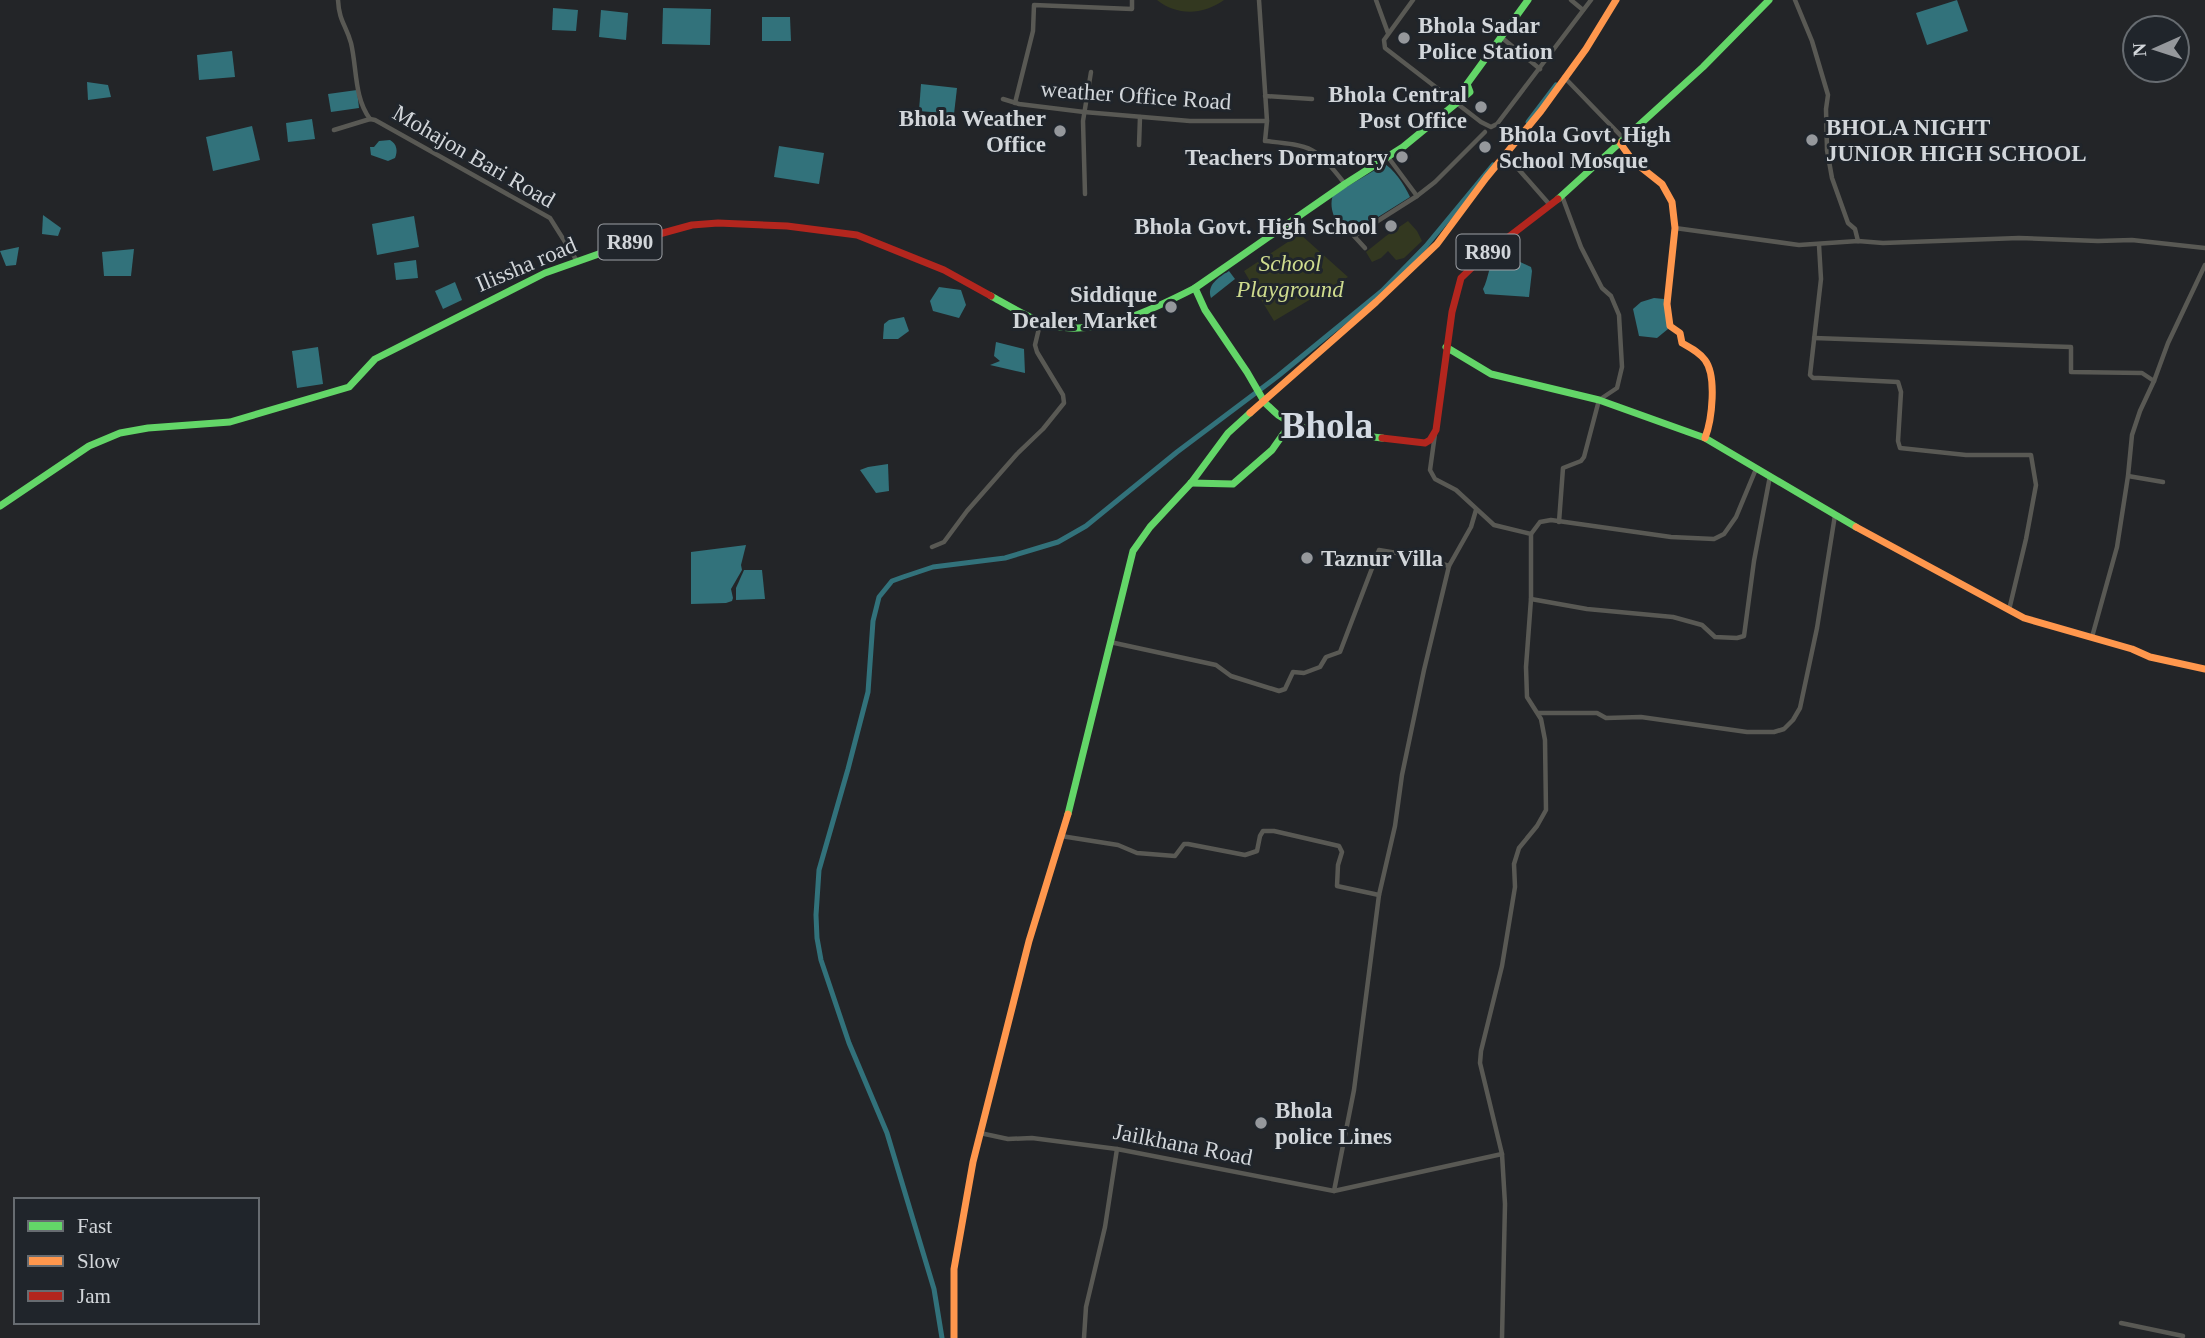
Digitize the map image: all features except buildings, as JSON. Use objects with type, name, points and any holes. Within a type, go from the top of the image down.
[{"type":"street","points":[[338,0],[340,19],[351,45],[360,99],[363,110],[370,119]]},
{"type":"street","points":[[1015,103],[1032,31],[1034,5],[1132,9],[1132,0]]},
{"type":"street","points":[[1259,0],[1265,141],[1311,148],[1324,158],[1345,184]]},
{"type":"street","points":[[1376,0],[1389,34]]},
{"type":"street","points":[[1413,0],[1384,40],[1385,48],[1491,127],[1497,124],[1591,0]]},
{"type":"street","name":"Ilissha road","points":[[0,506],[89,446],[120,433],[148,428],[230,422],[349,387],[375,359],[545,272],[623,244],[692,225],[718,223],[818,229],[857,236],[944,270],[1050,325],[1091,327],[1110,324],[1152,310],[1195,288],[1403,147],[1469,92],[1467,84],[1528,0]]},
{"type":"street","points":[[1571,0],[1583,10]]},
{"type":"street","points":[[954,1338],[954,1269],[973,1162],[1029,941],[1061,836],[1133,551],[1150,527],[1191,483],[1228,433],[1437,244],[1586,49],[1616,0]]},
{"type":"street","name":"R890","points":[[1436,430],[1446,347],[1461,278],[1485,255],[1562,196],[1703,67],[1769,0]]},
{"type":"street","points":[[1795,0],[1812,41],[1828,95],[1827,150],[1832,178],[1847,223],[1855,229],[1858,241]]},
{"type":"street","points":[[1501,37],[1540,69]]},
{"type":"street","points":[[1085,194],[1083,121],[1091,72]]},
{"type":"street","points":[[1564,77],[1622,141],[1633,161],[1668,191],[1675,210],[1667,304],[1670,326],[1680,332],[1682,343],[1695,350],[1707,362],[1711,405],[1710,425],[1705,438]]},
{"type":"street","points":[[1265,96],[1312,99]]},
{"type":"street","name":"weather Office Road","points":[[1003,99],[1015,103],[1140,117],[1190,121],[1266,121]]},
{"type":"street","points":[[1139,145],[1140,117]]},
{"type":"street","name":"Mohajon Bari Road","points":[[334,130],[370,119],[375,120],[550,218],[577,261]]},
{"type":"street","points":[[1365,248],[1354,236],[1435,182],[1485,132]]},
{"type":"street","points":[[1506,155],[1550,205]]},
{"type":"street","points":[[1388,157],[1417,195]]},
{"type":"street","points":[[1559,522],[1563,468],[1581,461],[1584,457],[1599,400],[1617,388],[1622,367],[1619,315],[1611,296],[1602,288],[1581,247],[1562,196]]},
{"type":"street","points":[[1675,228],[1790,244],[2019,238],[2098,241],[2117,239],[2205,248]]},
{"type":"street","points":[[1819,244],[1821,279],[1810,375],[1813,378],[1898,382],[1901,392],[1898,441],[1900,448],[1966,455],[2031,455],[2036,485],[2008,611]]},
{"type":"street","points":[[2092,637],[2115,554],[2132,435],[2177,323],[2205,265]]},
{"type":"street","points":[[1195,288],[1211,320],[1265,403],[1291,423],[1311,430],[1421,444],[1428,442],[1436,430]]},
{"type":"street","points":[[932,547],[944,542],[967,511],[1064,403],[1063,395],[1035,345],[1041,320]]},
{"type":"street","points":[[1814,338],[2071,347],[2071,372],[2143,373],[2154,381]]},
{"type":"street","points":[[1446,347],[1491,374],[1599,400],[1705,438],[1835,515],[2024,618],[2150,657],[2205,669]]},
{"type":"street","points":[[1191,483],[1233,484],[1272,450],[1291,423]]},
{"type":"street","points":[[1436,430],[1430,463],[1432,475],[1440,483],[1456,490],[1494,525],[1531,534]]},
{"type":"street","points":[[1502,1338],[1505,1204],[1502,1154],[1482,1075],[1481,1051],[1502,966],[1515,887],[1514,864],[1519,848],[1546,810],[1545,740],[1541,719],[1527,697],[1531,534],[1541,522],[1559,522],[1671,537],[1714,539],[1724,534],[1736,517],[1756,468]]},
{"type":"street","points":[[1531,599],[1587,609],[1673,617],[1702,625],[1715,637],[1744,636],[1754,561],[1770,476]]},
{"type":"street","points":[[2128,476],[2164,482]]},
{"type":"street","points":[[1334,1191],[1354,1090],[1379,895],[1395,826],[1402,775],[1449,566],[1471,527],[1476,510]]},
{"type":"street","points":[[1537,713],[1597,713],[1610,719],[1641,717],[1748,733],[1784,729],[1800,708],[1817,628],[1835,515]]},
{"type":"street","points":[[1109,641],[1216,665],[1231,676],[1279,691],[1285,690],[1293,672],[1304,673],[1320,667],[1325,657],[1340,652],[1379,550],[1420,556],[1449,566]]},
{"type":"street","points":[[1061,836],[1118,845],[1136,853],[1175,856],[1184,844],[1188,844],[1245,855],[1256,851],[1264,831],[1274,831],[1339,846],[1342,852],[1337,886],[1379,895]]},
{"type":"street","name":"Jailkhana Road","points":[[980,1133],[1008,1139],[1032,1138],[1117,1149],[1334,1191],[1502,1154]]},
{"type":"street","points":[[1084,1338],[1086,1307],[1105,1227],[1117,1149]]},
{"type":"street","points":[[2122,1323],[2183,1336]]},
{"type":"green space","points":[[1157,0],[1224,0],[1207,9],[1190,12],[1173,9]]},
{"type":"green space","points":[[1408,221],[1422,241],[1404,258],[1396,260],[1388,251],[1372,262],[1366,252]]},
{"type":"green space","name":"School Playground","points":[[1300,234],[1348,277],[1274,321],[1244,271]]},
{"type":"water","points":[[1957,0],[1968,31],[1927,45],[1916,13]]},
{"type":"water","points":[[553,8],[578,10],[576,31],[552,30]]},
{"type":"water","points":[[663,8],[711,9],[710,45],[662,44]]},
{"type":"water","points":[[601,10],[628,13],[626,40],[599,37]]},
{"type":"water","points":[[762,17],[790,17],[791,41],[762,41]]},
{"type":"water","points":[[232,51],[235,77],[199,80],[197,55]]},
{"type":"water","points":[[87,82],[108,85],[111,97],[88,100]]},
{"type":"water","points":[[921,84],[957,88],[954,114],[919,111]]},
{"type":"water","points":[[357,90],[359,108],[331,112],[328,94]]},
{"type":"water","points":[[312,119],[315,139],[288,142],[286,123]]},
{"type":"water","points":[[252,126],[260,160],[213,171],[206,137]]},
{"type":"water","points":[[390,140],[396,148],[395,158],[388,161],[371,155],[370,147],[374,147],[379,141]]},
{"type":"water","points":[[779,146],[824,153],[819,184],[774,177]]},
{"type":"water","points":[[1382,162],[1398,177],[1410,197],[1359,229],[1346,229],[1334,215],[1333,195],[1375,170]]},
{"type":"water","points":[[43,215],[61,228],[58,236],[42,234]]},
{"type":"water","points":[[414,216],[419,247],[377,255],[372,224]]},
{"type":"water","points":[[19,247],[16,265],[6,266],[0,251]]},
{"type":"water","points":[[134,249],[131,276],[104,276],[102,252]]},
{"type":"water","points":[[416,260],[418,278],[396,280],[394,263]]},
{"type":"water","points":[[1518,261],[1531,267],[1529,297],[1485,294],[1483,289],[1491,269]]},
{"type":"water","points":[[1229,271],[1235,279],[1211,298],[1212,285]]},
{"type":"water","points":[[455,282],[462,300],[443,309],[435,291]]},
{"type":"water","points":[[939,287],[961,290],[966,305],[959,318],[933,311],[930,301]]},
{"type":"water","points":[[1654,298],[1664,299],[1668,329],[1657,338],[1639,336],[1633,309],[1641,302]]},
{"type":"water","points":[[904,317],[909,331],[898,339],[883,339],[884,324],[889,320]]},
{"type":"water","points":[[996,342],[1024,349],[1025,373],[990,365],[1000,361],[994,356]]},
{"type":"water","points":[[318,347],[323,384],[297,388],[292,351]]},
{"type":"water","points":[[888,464],[889,491],[876,493],[860,470]]},
{"type":"water","points":[[746,545],[742,570],[731,589],[732,601],[691,604],[691,552]]},
{"type":"water","points":[[744,570],[762,570],[765,599],[736,600],[736,588]]},
{"type":"waterway","points":[[1528,122],[1556,85]]},
{"type":"waterway","points":[[942,1338],[934,1289],[887,1133],[849,1043],[821,960],[817,938],[819,870],[868,692],[873,621],[879,597],[892,581],[903,577],[933,567],[1005,558],[1058,542],[1086,526],[1382,291],[1426,246],[1493,165]]},
{"type":"traffic: fast","points":[[1195,288],[1403,147],[1470,92],[1467,84],[1528,0]]},
{"type":"traffic: fast","points":[[1558,199],[1703,67],[1769,0]]},
{"type":"traffic: fast","points":[[0,506],[89,446],[120,433],[148,428],[230,422],[349,387],[375,359],[545,273],[641,239]]},
{"type":"traffic: fast","points":[[991,296],[1043,323],[1068,328],[1087,328],[1144,312],[1195,288],[1205,310],[1265,403],[1278,415],[1311,430],[1382,438]]},
{"type":"traffic: fast","points":[[1446,347],[1491,374],[1599,400],[1705,438],[1856,527]]},
{"type":"traffic: fast","points":[[1068,814],[1133,551],[1150,527],[1191,483],[1228,433],[1250,413]]},
{"type":"traffic: fast","points":[[1191,483],[1233,484],[1272,450],[1291,423]]},
{"type":"traffic: slow","points":[[1250,413],[1376,302],[1437,244],[1541,111],[1586,49],[1616,0]]},
{"type":"traffic: slow","points":[[1620,143],[1633,161],[1662,184],[1672,202],[1675,228],[1667,304],[1670,326],[1680,333],[1682,343],[1695,350],[1709,367],[1712,398],[1705,438]]},
{"type":"traffic: slow","points":[[1856,527],[2024,618],[2132,649],[2150,657],[2205,669]]},
{"type":"traffic: slow","points":[[954,1338],[954,1269],[973,1162],[1029,941],[1068,814]]},
{"type":"traffic: jam","points":[[1382,438],[1425,443],[1430,440],[1436,430],[1452,312],[1461,278],[1485,255],[1558,199]]},
{"type":"traffic: jam","points":[[641,239],[692,225],[718,223],[787,226],[857,235],[944,270],[991,296]]},
{"type":"place","name":"Bhola Sadar Police Station","points":[[1404,38]]},
{"type":"place","name":"Bhola Central Post Office","points":[[1481,107]]},
{"type":"place","name":"Bhola Weather Office","points":[[1060,131]]},
{"type":"place","name":"BHOLA NIGHT JUNIOR HIGH SCHOOL","points":[[1812,140]]},
{"type":"place","name":"Bhola Govt. High School Mosque","points":[[1485,147]]},
{"type":"place","name":"Teachers Dormatory","points":[[1402,157]]},
{"type":"place","name":"Bhola Govt. High School","points":[[1391,226]]},
{"type":"place","name":"Siddique Dealer Market","points":[[1171,307]]},
{"type":"place","name":"Taznur Villa","points":[[1307,558]]},
{"type":"place","name":"Bhola police Lines","points":[[1261,1123]]},
{"type":"district","name":"Bhola","points":[[1327,425]]}]
